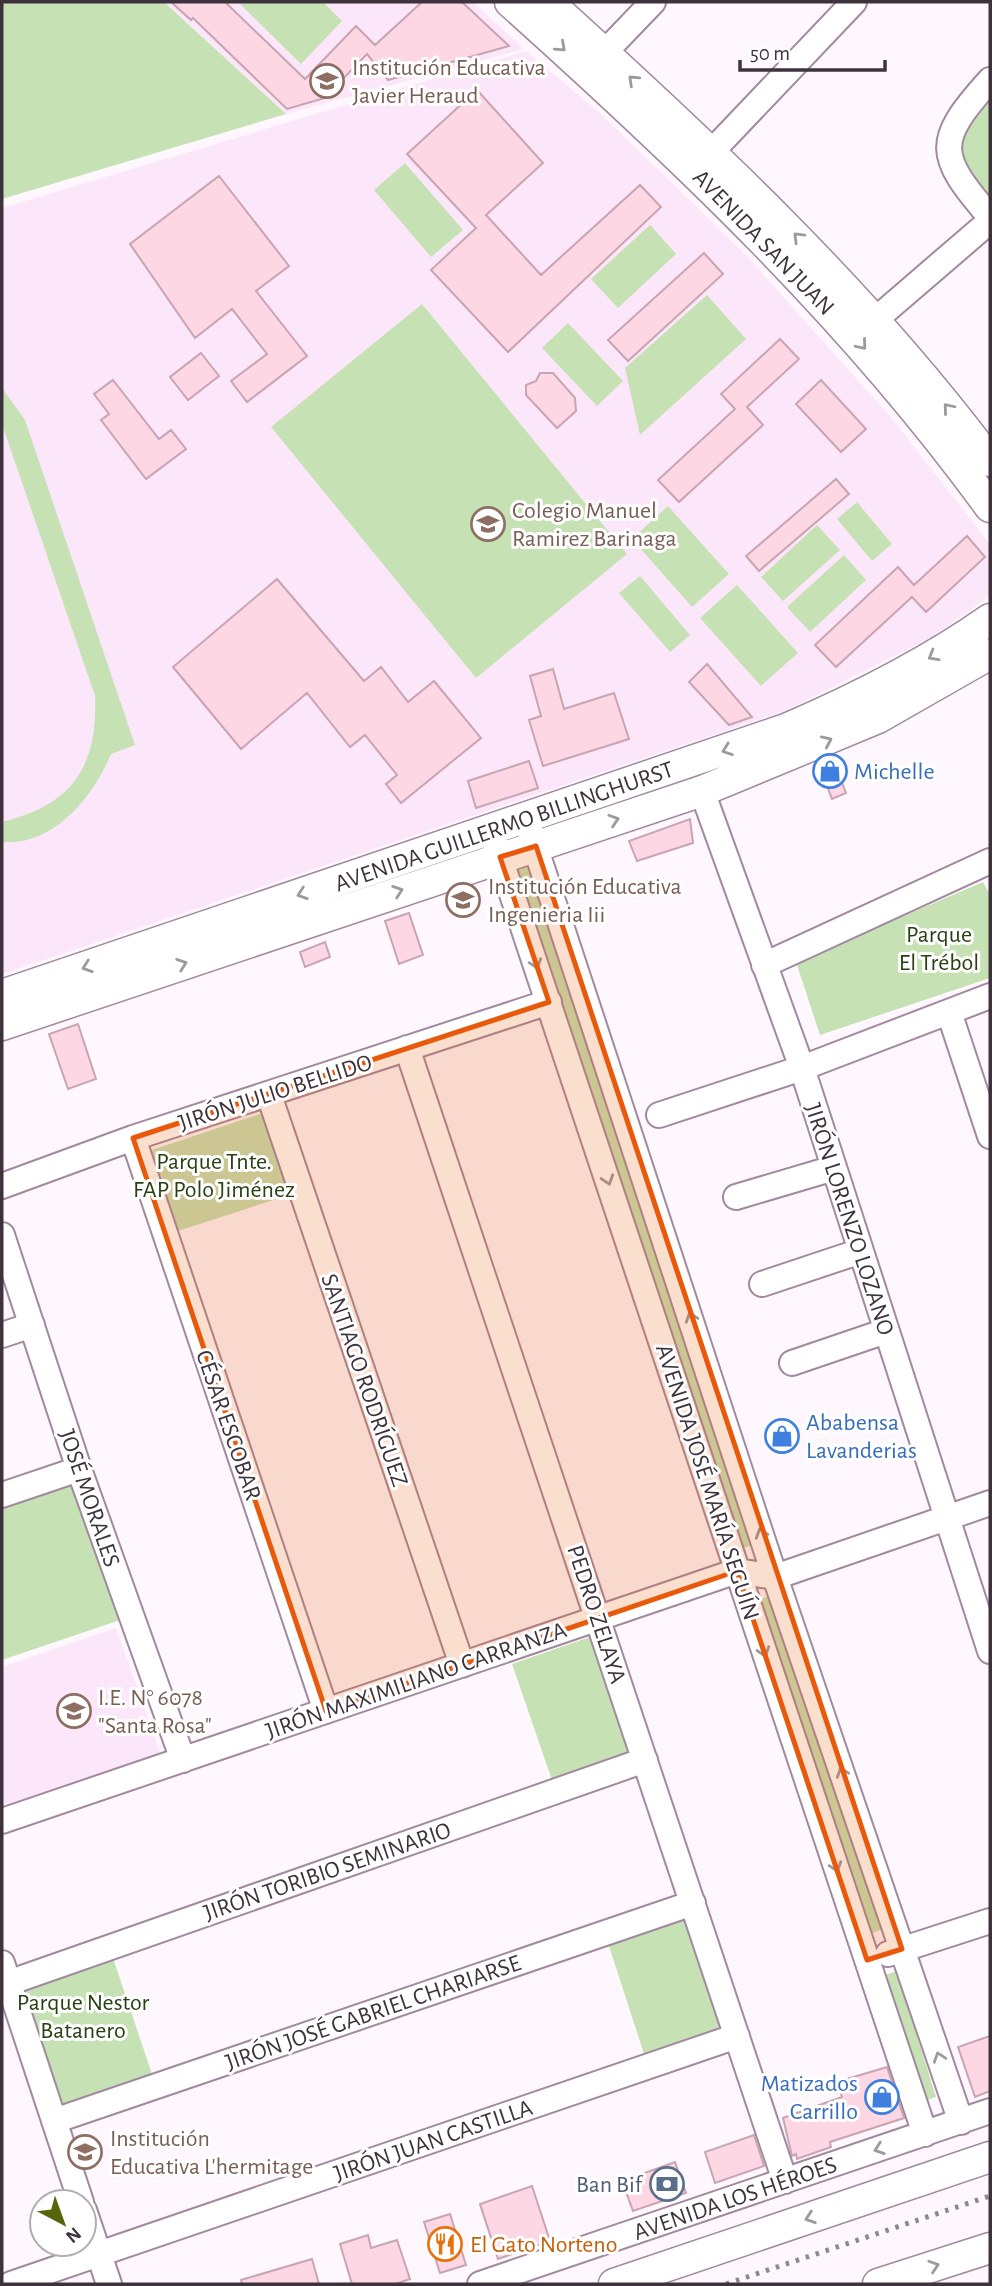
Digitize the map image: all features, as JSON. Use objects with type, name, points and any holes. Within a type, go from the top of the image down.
[{"type":"main road","name":"AVENIDA SAN JUAN","points":[[510,2],[806,244],[875,320],[990,461]]},
{"type":"main road","name":"AVENIDA SAN JUAN","points":[[548,2],[604,53],[703,161],[855,336],[954,456],[990,507]]},
{"type":"main road","name":"AVENIDA GUILLERMO BILLINGHURST","points":[[531,832],[866,695],[954,644],[990,619]]},
{"type":"main road","name":"AVENIDA GUILLERMO BILLINGHURST","points":[[2,995],[531,832],[702,791],[878,718],[990,654]]},
{"type":"main road","name":"AVENIDA GUILLERMO BILLINGHURST","points":[[2,1025],[495,843]]},
{"type":"main road","name":"AVENIDA LOS HÉROES","points":[[614,2284],[990,2157]]},
{"type":"main road","points":[[878,2284],[990,2248]]},
{"type":"street","points":[[604,53],[653,2]]},
{"type":"street","points":[[703,161],[854,2]]},
{"type":"street","points":[[875,320],[990,219],[959,180],[950,164],[948,144],[961,113],[990,80]]},
{"type":"street","name":"JIRÓN LORENZO LOZANO","points":[[702,791],[802,1068],[990,1651]]},
{"type":"street","name":"AVENIDA JOSÉ MARÍA SEGUÍN","points":[[531,832],[775,1577],[961,2122]]},
{"type":"street","name":"AVENIDA JOSÉ MARÍA SEGUÍN","points":[[495,843],[925,2134]]},
{"type":"street","points":[[764,965],[989,864]]},
{"type":"street","points":[[659,1115],[802,1068],[990,996]]},
{"type":"street","name":"JIRÓN JULIO BELLIDO","points":[[2,1186],[133,1138],[549,1002]]},
{"type":"street","points":[[949,1012],[990,1136]]},
{"type":"street","name":"PEDRO ZELAYA","points":[[407,1048],[785,2181]]},
{"type":"street","name":"SANTIAGO RODRÍGUEZ","points":[[269,1095],[462,1665]]},
{"type":"street","name":"CÉSAR ESCOBAR","points":[[133,1138],[326,1711]]},
{"type":"street","points":[[736,1197],[834,1168]]},
{"type":"street","name":"JOSÉ MORALES","points":[[2,1235],[79,1469],[183,1760]]},
{"type":"street","points":[[762,1284],[861,1251]]},
{"type":"street","points":[[2,1335],[32,1325]]},
{"type":"street","points":[[792,1363],[886,1331]]},
{"type":"street","points":[[2,1495],[79,1469]]},
{"type":"street","name":"JIRÓN MAXIMILIANO CARRANZA","points":[[2,1821],[737,1571],[775,1577],[990,1503]]},
{"type":"street","name":"JIRÓN TORIBIO SEMINARIO","points":[[5,1973],[645,1760]]},
{"type":"street","name":"JIRÓN JOSÉ GABRIEL CHARIARSE","points":[[54,2121],[692,1903]]},
{"type":"street","points":[[867,1961],[990,1921]]},
{"type":"street","points":[[5,1973],[76,2188]]},
{"type":"street","name":"JIRÓN JUAN CASTILLA","points":[[10,2284],[737,2036]]},
{"type":"street","name":"AVENIDA LOS HÉROES","points":[[480,2284],[990,2111]]},
{"type":"street","points":[[98,2251],[109,2284]]},
{"type":"highlighted area","points":[[536,846],[902,1949],[867,1960],[737,1571],[326,1711],[133,1138],[549,1002],[500,857]]},
{"type":"shaded area","name":"Institución Educativa Javier Heraud","points":[[164,2],[473,2],[524,49],[286,114]]},
{"type":"shaded area","name":"Colegio Manuel Ramirez Barinaga","points":[[526,51],[600,113],[746,255],[890,416],[990,544],[990,596],[932,637],[787,710],[2,974],[2,208]]},
{"type":"shaded area","name":"I.E. N° 6078 \"Santa Rosa\"","points":[[116,1628],[161,1755],[2,1811],[2,1667]]},
{"type":"green space","points":[[2,2],[164,2],[286,114],[2,199]]},
{"type":"green space","points":[[238,2],[323,2],[342,21],[301,64]]},
{"type":"green space","points":[[990,95],[990,207],[959,166],[963,125]]},
{"type":"green space","points":[[405,163],[463,230],[431,257],[374,190]]},
{"type":"green space","points":[[650,225],[676,254],[618,308],[591,279]]},
{"type":"green space","points":[[707,295],[746,339],[640,435],[625,368]]},
{"type":"green space","points":[[422,304],[627,554],[476,678],[271,427]]},
{"type":"green space","points":[[568,323],[623,381],[597,406],[542,348]]},
{"type":"green space","points":[[2,388],[25,420],[135,745],[111,754],[82,802],[55,827],[21,841],[2,842],[2,822],[26,815],[46,805],[76,779],[92,743],[95,696],[2,424]]},
{"type":"green space","points":[[857,502],[892,544],[872,561],[837,519]]},
{"type":"green space","points":[[668,506],[729,574],[692,607],[632,539]]},
{"type":"green space","points":[[817,525],[840,550],[783,601],[761,577]]},
{"type":"green space","points":[[844,555],[866,580],[810,632],[787,607]]},
{"type":"green space","points":[[640,576],[690,635],[670,652],[619,593]]},
{"type":"green space","points":[[737,585],[798,653],[761,686],[700,618]]},
{"type":"green space","points":[[527,865],[753,1545],[737,1550],[514,869]]},
{"type":"green space","name":"Parque El Trébol","points":[[983,882],[990,895],[990,978],[820,1035],[796,962]]},
{"type":"green space","name":"Parque Tnte. FAP Polo Jiménez","points":[[263,1113],[289,1195],[178,1231],[152,1150]]},
{"type":"green space","points":[[75,1484],[120,1620],[2,1660],[2,1508]]},
{"type":"green space","points":[[773,1595],[883,1929],[869,1934],[759,1599]]},
{"type":"green space","points":[[593,1636],[633,1755],[553,1783],[512,1664]]},
{"type":"green space","points":[[690,1916],[728,2033],[646,2060],[608,1943]]},
{"type":"green space","name":"Parque Nestor Batanero","points":[[112,1955],[152,2074],[63,2104],[23,1986]]},
{"type":"green space","points":[[897,1971],[936,2097],[924,2101],[885,1975]]},
{"type":"building","points":[[171,2],[225,2],[305,79],[356,26],[375,45],[422,2],[462,2],[509,46],[388,80],[367,54],[334,88],[335,95],[287,109],[193,18],[191,20]]},
{"type":"building","points":[[477,90],[543,163],[486,215],[541,275],[640,185],[661,207],[508,352],[431,270],[476,228],[407,154]]},
{"type":"building","points":[[219,176],[289,266],[256,291],[307,356],[247,402],[231,381],[267,354],[232,309],[195,338],[130,244]]},
{"type":"building","points":[[704,253],[723,274],[628,361],[608,340]]},
{"type":"building","points":[[780,339],[799,359],[747,407],[763,425],[679,502],[658,480],[735,409],[721,394]]},
{"type":"building","points":[[201,353],[219,376],[188,400],[170,377]]},
{"type":"building","points":[[540,373],[553,373],[575,398],[576,411],[557,428],[526,395],[526,385],[536,381]]},
{"type":"building","points":[[113,380],[159,439],[171,430],[186,449],[146,479],[101,420],[109,414],[94,394]]},
{"type":"building","points":[[821,380],[866,429],[841,452],[796,404]]},
{"type":"building","points":[[836,479],[849,494],[759,571],[746,556]]},
{"type":"building","points":[[967,536],[985,557],[926,612],[912,597],[836,667],[815,645],[898,567],[914,585]]},
{"type":"building","points":[[277,579],[364,681],[381,667],[408,702],[434,681],[481,738],[401,803],[386,784],[397,775],[365,735],[350,747],[307,693],[241,749],[173,667]]},
{"type":"building","points":[[707,664],[752,717],[729,725],[689,682]]},
{"type":"building","points":[[553,669],[564,709],[614,693],[629,739],[543,766],[529,720],[541,716],[530,676]]},
{"type":"building","points":[[529,761],[538,788],[476,808],[468,781]]},
{"type":"building","points":[[835,765],[846,793],[832,799],[821,771]]},
{"type":"building","points":[[690,819],[693,843],[637,861],[629,841]]},
{"type":"building","points":[[409,913],[423,955],[399,964],[385,921]]},
{"type":"building","points":[[325,942],[330,957],[305,967],[300,952]]},
{"type":"building","points":[[78,1024],[96,1079],[68,1089],[49,1034]]},
{"type":"building","points":[[990,2036],[990,2091],[975,2097],[958,2047]]},
{"type":"building","points":[[887,2067],[904,2118],[830,2142],[831,2147],[797,2159],[796,2154],[792,2156],[783,2118],[842,2097],[837,2082]]},
{"type":"building","points":[[754,2135],[764,2166],[715,2183],[705,2152]]},
{"type":"building","points":[[675,2162],[686,2193],[633,2211],[622,2181]]},
{"type":"building","points":[[532,2186],[550,2241],[498,2259],[480,2204]]},
{"type":"building","name":"El Gato Norteno","points":[[450,2214],[466,2265],[440,2273],[424,2222]]},
{"type":"building","points":[[368,2235],[371,2248],[397,2240],[410,2279],[395,2284],[352,2284],[340,2244]]},
{"type":"building","points":[[312,2259],[319,2284],[242,2284],[241,2280]]},
{"type":"railway","points":[[726,2284],[990,2196]]},
{"type":"place","name":"Institución Educativa Javier Heraud","points":[[327,81]]},
{"type":"place","name":"Colegio Manuel Ramirez Barinaga","points":[[488,524]]},
{"type":"place","name":"Michelle","points":[[830,771]]},
{"type":"place","name":"Institución Educativa Ingenieria Iii","points":[[463,900]]},
{"type":"place","name":"Ababensa Lavanderias","points":[[782,1436]]},
{"type":"place","name":"I.E. N° 6078 \"Santa Rosa\"","points":[[74,1711]]},
{"type":"place","name":"Matizados Carrillo","points":[[882,2097]]},
{"type":"place","name":"Institución Educativa L'hermitage","points":[[85,2152]]},
{"type":"place","name":"Ban Bif","points":[[667,2184]]},
{"type":"place","name":"El Gato Norteno","points":[[445,2244]]}]
